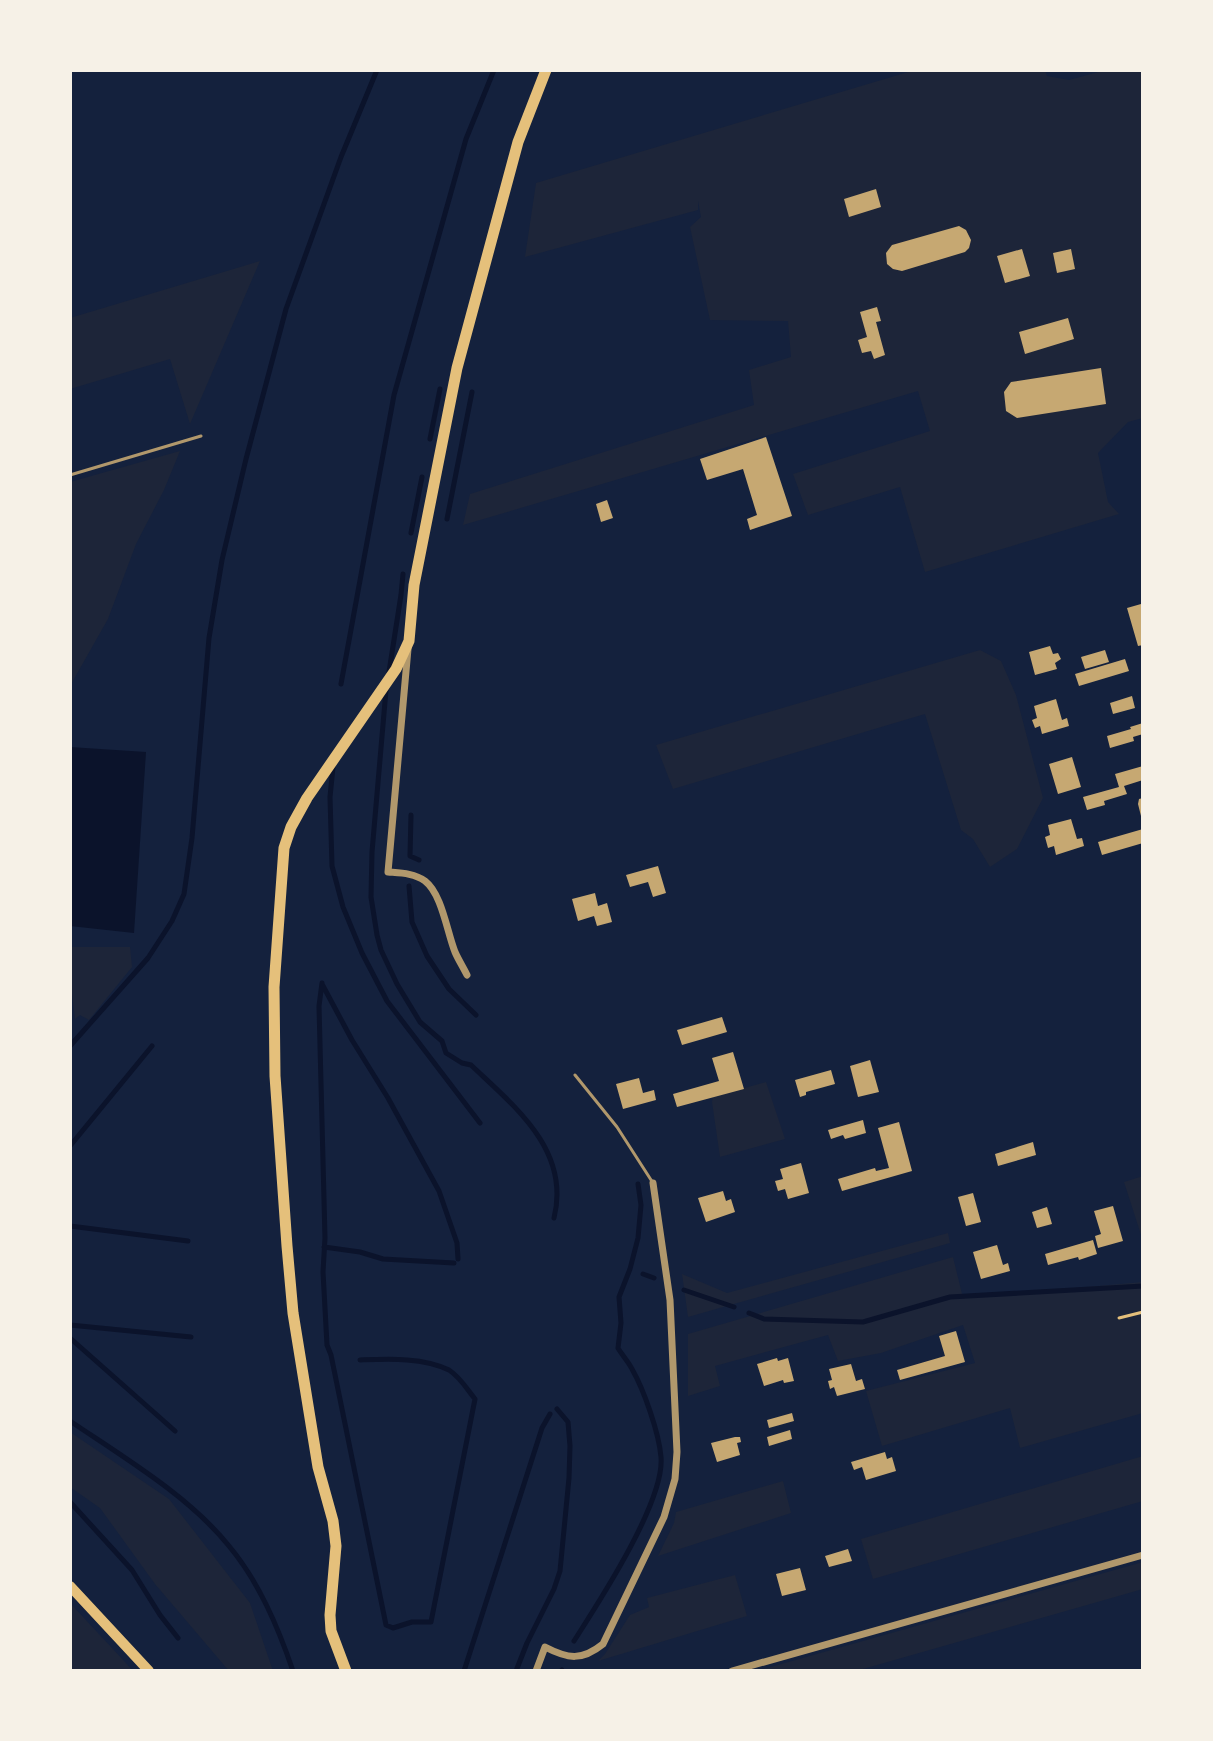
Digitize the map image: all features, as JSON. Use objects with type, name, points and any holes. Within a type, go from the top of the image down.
[{"type":"highway","points":[[346,1671],[331,1631],[336,1546],[316,1452],[293,1313],[287,1246],[275,1076],[274,987],[284,848],[291,827],[307,798],[396,669],[409,641],[414,585],[457,368],[518,142],[546,70]]},
{"type":"main road","points":[[70,1586],[149,1671]]},
{"type":"street","points":[[409,641],[388,872],[410,874],[431,886],[455,953],[467,975]]},
{"type":"street","points":[[536,1671],[545,1647],[563,1656],[575,1657],[591,1653],[603,1644],[664,1517],[675,1479],[677,1452],[670,1300],[653,1183]]},
{"type":"street","points":[[732,1671],[1143,1555]]},
{"type":"lane","points":[[70,475],[201,436]]},
{"type":"lane","points":[[575,1075],[617,1127],[653,1183]]},
{"type":"path","points":[[1119,1318],[1143,1312]]},
{"type":"shaded area","points":[[915,70],[1045,70],[1047,76],[1069,80],[1106,70],[1143,70],[1143,418],[1128,422],[1098,453],[1108,502],[1119,514],[925,572],[900,487],[808,515],[793,474],[930,431],[918,391],[463,525],[470,494],[754,405],[749,370],[791,357],[788,321],[710,320],[690,227],[701,217],[698,201],[698,210],[525,257],[536,183]]},
{"type":"shaded area","points":[[260,261],[190,424],[170,359],[70,389],[70,318]]},
{"type":"shaded area","points":[[180,451],[136,544],[108,619],[70,686],[70,482]]},
{"type":"shaded area","points":[[980,650],[1001,661],[1016,695],[1043,798],[1017,849],[990,867],[973,839],[961,830],[925,714],[673,789],[656,745]]},
{"type":"shaded area","points":[[70,747],[146,752],[134,933],[70,926]]},
{"type":"shaded area","points":[[70,947],[130,947],[132,967],[89,1020],[80,1015],[75,1019]]},
{"type":"shaded area","points":[[766,1082],[785,1139],[720,1157],[713,1097]]},
{"type":"shaded area","points":[[1143,1176],[1143,1241],[1124,1182]]},
{"type":"shaded area","points":[[948,1233],[950,1243],[688,1317],[682,1274],[727,1293]]},
{"type":"shaded area","points":[[953,1257],[963,1298],[1143,1282],[1143,1413],[1020,1448],[1010,1408],[882,1446],[866,1391],[975,1363],[963,1325],[881,1353],[838,1361],[828,1335],[715,1366],[720,1386],[688,1396],[688,1334]]},
{"type":"shaded area","points":[[70,1432],[169,1499],[250,1603],[273,1671],[229,1671],[155,1584],[100,1508],[70,1487]]},
{"type":"shaded area","points":[[1143,1456],[1143,1501],[873,1579],[861,1539]]},
{"type":"shaded area","points":[[783,1481],[791,1513],[658,1556],[676,1512]]},
{"type":"shaded area","points":[[1143,1562],[1143,1589],[856,1671],[757,1671]]},
{"type":"shaded area","points":[[735,1575],[747,1616],[598,1661],[630,1615],[649,1607],[647,1598]]},
{"type":"shaded area","points":[[70,1603],[125,1662],[133,1671],[70,1671]]},
{"type":"building","points":[[876,189],[881,207],[849,217],[844,199]]},
{"type":"building","points":[[959,226],[966,230],[971,240],[965,252],[902,271],[887,264],[886,253],[892,245]]},
{"type":"building","points":[[1022,249],[1030,276],[1005,283],[997,256]]},
{"type":"building","points":[[1071,249],[1075,269],[1057,273],[1053,253]]},
{"type":"building","points":[[877,307],[881,321],[876,322],[885,355],[874,359],[871,351],[862,353],[858,340],[867,337],[860,312]]},
{"type":"building","points":[[1068,318],[1074,339],[1025,354],[1019,332]]},
{"type":"building","points":[[1101,368],[1106,404],[1017,418],[1006,411],[1004,392],[1011,382]]},
{"type":"building","points":[[766,437],[792,516],[750,530],[747,519],[757,515],[743,469],[707,480],[700,459]]},
{"type":"building","points":[[607,500],[613,518],[601,522],[596,504]]},
{"type":"building","points":[[1141,604],[1143,645],[1138,646],[1127,608]]},
{"type":"building","points":[[1050,646],[1053,654],[1058,653],[1061,659],[1055,663],[1057,669],[1035,675],[1029,652]]},
{"type":"building","points":[[1105,650],[1109,662],[1085,669],[1081,657]]},
{"type":"building","points":[[1125,659],[1129,671],[1079,686],[1075,674]]},
{"type":"building","points":[[1132,696],[1135,708],[1113,714],[1110,703]]},
{"type":"building","points":[[1056,699],[1062,720],[1067,718],[1069,726],[1042,734],[1040,726],[1035,728],[1032,720],[1037,718],[1034,706]]},
{"type":"building","points":[[1143,723],[1143,734],[1133,737],[1134,741],[1110,748],[1107,736]]},
{"type":"building","points":[[1072,757],[1081,787],[1058,794],[1049,764]]},
{"type":"building","points":[[1143,766],[1143,780],[1124,786],[1127,794],[1087,810],[1083,797],[1119,787],[1115,774]]},
{"type":"building","points":[[1143,798],[1142,820],[1138,804],[1139,799]]},
{"type":"building","points":[[1071,819],[1077,839],[1082,838],[1084,846],[1056,855],[1054,846],[1048,848],[1045,837],[1050,835],[1048,825]]},
{"type":"building","points":[[1143,829],[1143,843],[1102,855],[1098,842]]},
{"type":"building","points":[[658,866],[666,893],[653,897],[648,882],[630,887],[626,875]]},
{"type":"building","points":[[595,893],[598,906],[607,903],[612,922],[597,926],[594,916],[578,921],[572,899]]},
{"type":"building","points":[[722,1017],[727,1032],[682,1045],[677,1030]]},
{"type":"building","points":[[733,1052],[744,1089],[677,1107],[673,1094],[719,1081],[712,1058]]},
{"type":"building","points":[[870,1060],[879,1092],[858,1097],[850,1066]]},
{"type":"building","points":[[831,1070],[835,1084],[806,1092],[800,1097],[795,1080]]},
{"type":"building","points":[[639,1078],[643,1093],[654,1090],[656,1100],[623,1109],[616,1084]]},
{"type":"building","points":[[863,1120],[866,1133],[831,1139],[828,1130]]},
{"type":"building","points":[[899,1122],[912,1171],[842,1191],[838,1179],[875,1168],[876,1171],[889,1168],[878,1128]]},
{"type":"building","points":[[1033,1142],[1036,1155],[998,1166],[995,1154]]},
{"type":"building","points":[[801,1163],[809,1193],[788,1199],[785,1189],[778,1191],[775,1181],[783,1179],[780,1169]]},
{"type":"building","points":[[723,1191],[726,1201],[731,1199],[735,1212],[706,1222],[698,1198]]},
{"type":"building","points":[[973,1193],[981,1222],[966,1226],[958,1197]]},
{"type":"building","points":[[1113,1206],[1123,1241],[1098,1248],[1095,1236],[1101,1234],[1094,1211]]},
{"type":"building","points":[[1047,1207],[1052,1224],[1037,1228],[1032,1212]]},
{"type":"building","points":[[1093,1240],[1097,1254],[1048,1265],[1045,1254]]},
{"type":"building","points":[[997,1245],[1003,1265],[1008,1263],[1010,1271],[981,1279],[973,1252]]},
{"type":"building","points":[[956,1331],[965,1362],[900,1380],[897,1370],[945,1356],[939,1336]]},
{"type":"building","points":[[777,1358],[778,1361],[788,1358],[794,1381],[784,1383],[783,1380],[764,1386],[757,1364]]},
{"type":"building","points":[[851,1364],[856,1381],[862,1379],[865,1389],[837,1396],[834,1387],[830,1389],[828,1381],[832,1380],[829,1369]]},
{"type":"building","points":[[792,1413],[794,1421],[769,1428],[767,1420]]},
{"type":"building","points":[[790,1430],[792,1439],[769,1446],[767,1437]]},
{"type":"building","points":[[740,1437],[741,1442],[737,1443],[740,1455],[717,1462],[711,1443]]},
{"type":"building","points":[[885,1452],[887,1459],[892,1457],[896,1471],[866,1480],[862,1467],[854,1470],[851,1462]]},
{"type":"building","points":[[848,1549],[852,1561],[829,1567],[825,1556]]},
{"type":"building","points":[[800,1568],[806,1590],[782,1596],[776,1574]]},
{"type":"waterway","points":[[70,1046],[148,958],[172,921],[184,894],[192,838],[209,638],[222,560],[286,309],[341,157],[377,70]]},
{"type":"waterway","points":[[341,684],[394,395],[466,139],[494,70]]},
{"type":"waterway","points":[[430,439],[440,389]]},
{"type":"waterway","points":[[447,519],[472,392]]},
{"type":"waterway","points":[[411,533],[422,477]]},
{"type":"waterway","points":[[389,672],[403,574]]},
{"type":"waterway","points":[[386,690],[371,897],[381,950],[420,1022],[442,1041],[446,1053],[471,1065],[521,1113],[535,1131],[554,1171],[557,1194],[554,1218]]},
{"type":"waterway","points":[[333,767],[330,797],[332,866],[343,907],[387,1001],[480,1123]]},
{"type":"waterway","points":[[411,815],[410,856],[419,860]]},
{"type":"waterway","points":[[409,886],[412,922],[427,956],[449,989],[476,1015]]},
{"type":"waterway","points":[[322,983],[319,1006],[327,1345],[386,1625],[393,1628],[412,1622],[431,1622],[475,1399],[457,1376],[439,1366],[405,1360],[360,1360]]},
{"type":"waterway","points":[[322,984],[439,1191],[457,1243],[458,1259]]},
{"type":"waterway","points":[[70,1146],[152,1046]]},
{"type":"waterway","points":[[574,1641],[642,1524],[659,1476],[660,1447],[650,1412],[637,1378],[618,1348],[621,1323],[619,1297],[638,1238],[641,1205],[638,1184]]},
{"type":"waterway","points":[[70,1226],[188,1241]]},
{"type":"waterway","points":[[324,1247],[383,1259],[454,1263]]},
{"type":"waterway","points":[[643,1274],[654,1278]]},
{"type":"waterway","points":[[749,1313],[764,1319],[863,1322],[950,1297],[1143,1286]]},
{"type":"waterway","points":[[684,1290],[734,1307]]},
{"type":"waterway","points":[[70,1325],[191,1337]]},
{"type":"waterway","points":[[70,1338],[175,1431]]},
{"type":"waterway","points":[[516,1671],[560,1571],[570,1446],[568,1422],[557,1409]]},
{"type":"waterway","points":[[464,1671],[542,1428],[550,1414]]},
{"type":"waterway","points":[[70,1421],[154,1478],[213,1528],[240,1560],[258,1590],[293,1671]]},
{"type":"waterway","points":[[70,1502],[132,1570],[178,1638]]}]
